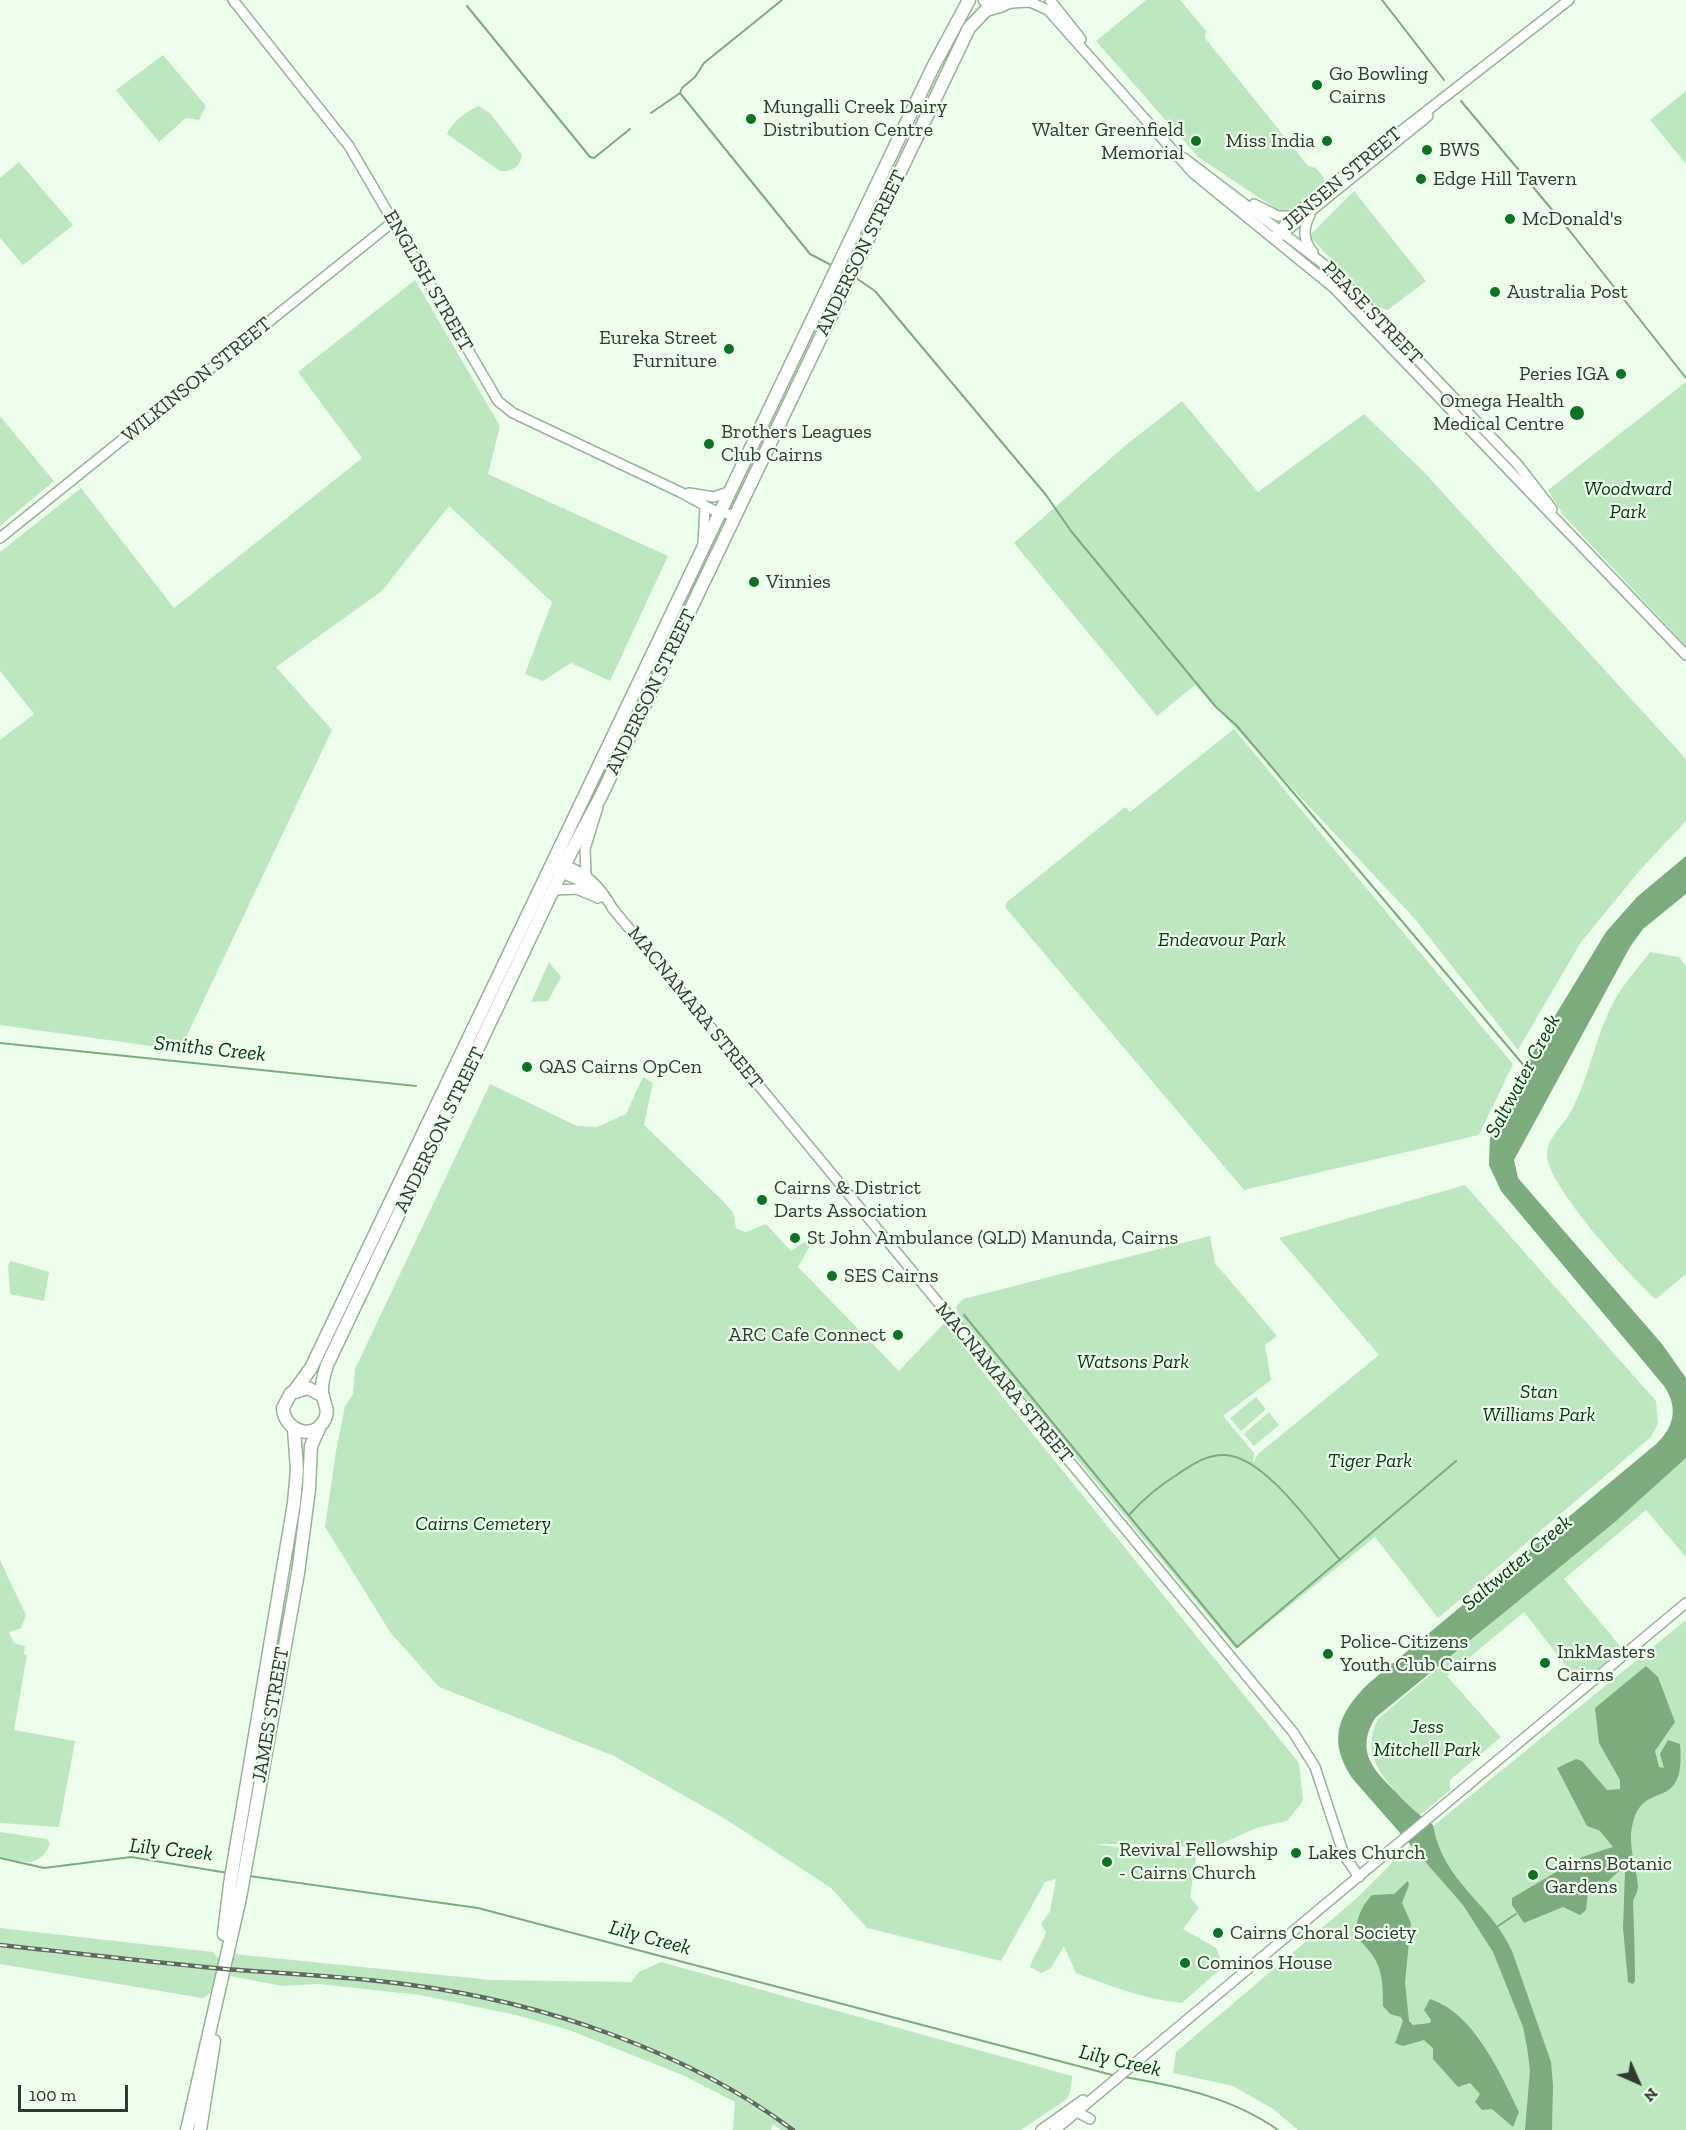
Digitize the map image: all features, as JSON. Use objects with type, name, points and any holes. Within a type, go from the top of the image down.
[{"type":"main road","name":"ANDERSON STREET","points":[[295,1390],[311,1368],[933,67],[969,0]]},
{"type":"main road","points":[[985,0],[1010,3]]},
{"type":"main road","name":"ANDERSON STREET","points":[[322,1396],[327,1365],[969,28],[984,11],[1010,3]]},
{"type":"main road","points":[[815,317],[824,330]]},
{"type":"main road","points":[[808,332],[818,342]]},
{"type":"main road","points":[[308,1388],[322,1396],[327,1412],[320,1426],[309,1432],[294,1429],[285,1419],[283,1408],[287,1397],[295,1390],[308,1388]]},
{"type":"main road","name":"JAMES STREET","points":[[200,2130],[236,1884],[298,1573],[309,1489],[311,1446],[320,1426]]},
{"type":"main road","name":"JAMES STREET","points":[[239,1869],[294,1503],[297,1470],[294,1429]]},
{"type":"main road","name":"JAMES STREET","points":[[187,2130],[216,2010]]},
{"type":"street","name":"ENGLISH STREET","points":[[233,0],[341,136],[394,221],[498,401],[513,413],[722,512]]},
{"type":"street","name":"PEASE STREET","points":[[1050,0],[1078,39],[1193,173],[1279,234],[1317,257],[1518,465],[1566,528]]},
{"type":"street","name":"JENSEN STREET","points":[[1279,234],[1313,211],[1465,82],[1569,0]]},
{"type":"street","name":"PEASE STREET","points":[[1010,3],[1027,2],[1043,7],[1078,39]]},
{"type":"street","name":"JENSEN STREET","points":[[1279,234],[1292,216],[1410,122],[1465,82]]},
{"type":"street","name":"PEASE STREET","points":[[1177,153],[1233,193],[1279,234],[1375,328],[1686,655]]},
{"type":"street","points":[[1233,193],[1273,215],[1292,216]]},
{"type":"street","points":[[1313,211],[1306,224],[1305,235],[1307,245],[1317,257]]},
{"type":"street","name":"WILKINSON STREET","points":[[0,538],[394,221]]},
{"type":"street","points":[[684,493],[714,497],[731,492]]},
{"type":"street","name":"ENGLISH STREET","points":[[684,493],[705,506],[735,516]]},
{"type":"street","points":[[702,552],[705,506]]},
{"type":"street","points":[[586,874],[585,849],[601,796]]},
{"type":"street","name":"MACNAMARA STREET","points":[[551,864],[586,874],[597,884],[614,909],[1293,1732],[1315,1767],[1339,1844],[1349,1865],[1359,1877]]},
{"type":"street","name":"MACNAMARA STREET","points":[[564,869],[614,909]]},
{"type":"street","points":[[555,890],[577,889],[603,900]]},
{"type":"street","points":[[1055,2130],[1686,1603]]},
{"type":"street","points":[[1042,2130],[1104,2089]]},
{"type":"street","points":[[1077,2112],[1090,2119]]},
{"type":"street","points":[[1042,2130],[1077,2112]]},
{"type":"green space","points":[[1146,0],[1180,0],[1206,31],[1205,38],[1308,166],[1316,168],[1324,178],[1323,186],[1296,207],[1276,209],[1198,157],[1096,41]]},
{"type":"green space","points":[[163,55],[206,106],[199,120],[186,118],[159,142],[116,90]]},
{"type":"green space","points":[[1686,91],[1686,164],[1650,120]]},
{"type":"green space","points":[[479,106],[490,113],[522,155],[520,162],[511,170],[500,171],[447,134],[460,117]]},
{"type":"green space","points":[[19,162],[73,225],[23,265],[0,238],[0,178]]},
{"type":"green space","points":[[1354,191],[1426,281],[1388,310],[1377,307],[1309,236]]},
{"type":"green space","points":[[415,280],[500,426],[488,474],[668,556],[610,681],[571,663],[543,681],[525,674],[552,602],[449,506],[382,591],[276,667],[332,730],[180,1050],[0,1025],[0,740],[34,714],[0,671],[0,552],[81,488],[174,608],[362,458],[298,372]]},
{"type":"green space","name":"Woodward Park","points":[[1686,382],[1686,646],[1563,515],[1548,490]]},
{"type":"green space","points":[[1182,401],[1258,492],[1364,414],[1424,472],[1686,759],[1686,821],[1641,869],[1581,942],[1518,1050],[1415,919],[1195,685],[1157,716],[1014,543],[1126,445]]},
{"type":"green space","points":[[0,416],[54,481],[0,526]]},
{"type":"green space","name":"Endeavour Park","points":[[1234,729],[1513,1064],[1479,1135],[1244,1190],[1005,907],[1007,902],[1125,807],[1130,812]]},
{"type":"green space","points":[[1650,952],[1679,957],[1686,966],[1686,1274],[1656,1299],[1610,1252],[1574,1207],[1550,1168],[1547,1154],[1552,1138],[1576,1101],[1609,1010]]},
{"type":"green space","points":[[549,962],[561,977],[548,1001],[531,1002]]},
{"type":"green space","name":"Cairns Cemetery","points":[[643,1077],[653,1083],[644,1125],[733,1212],[736,1228],[745,1232],[766,1224],[791,1251],[809,1239],[812,1242],[798,1267],[899,1371],[946,1321],[978,1366],[1299,1763],[1303,1801],[1287,1821],[1256,1828],[1210,1849],[1149,1844],[1093,1844],[1196,1857],[1190,1897],[1199,1908],[1183,1929],[1216,1948],[1224,1966],[1182,2003],[1115,1988],[1076,1973],[1064,1946],[1051,1968],[1041,1973],[1030,1967],[1046,1932],[1041,1924],[1050,1911],[1056,1879],[1045,1882],[1001,1961],[867,1928],[831,1888],[727,1820],[614,1756],[439,1687],[390,1632],[325,1527],[336,1451],[345,1406],[353,1394],[355,1369],[490,1084],[577,1126],[597,1127],[626,1114]]},
{"type":"green space","points":[[1465,1185],[1656,1401],[1658,1423],[1651,1437],[1438,1618],[1375,1537],[1236,1649],[959,1318],[956,1307],[963,1299],[1210,1236],[1215,1263],[1277,1336],[1265,1345],[1271,1380],[1223,1416],[1254,1453],[1253,1463],[1258,1454],[1379,1355],[1279,1238]]},
{"type":"green space","points":[[11,1261],[49,1272],[44,1301],[10,1294],[8,1265]]},
{"type":"green space","points":[[1256,1397],[1266,1409],[1241,1431],[1230,1418]]},
{"type":"green space","points":[[1269,1412],[1279,1425],[1254,1446],[1244,1434]]},
{"type":"green space","name":"Jess Mitchell Park","points":[[1686,1458],[1686,1557],[1646,1510],[1564,1579],[1626,1653],[1583,1688],[1524,1612],[1447,1676],[1501,1737],[1450,1780],[1450,1790],[1419,1816],[1380,1772],[1374,1760],[1371,1748],[1372,1734],[1378,1719],[1556,1568],[1615,1522]]},
{"type":"green space","points":[[0,1560],[26,1615],[21,1628],[9,1632],[14,1643],[25,1646],[24,1654],[27,1655],[14,1730],[75,1741],[59,1827],[0,1823]]},
{"type":"green space","name":"Cairns Botanic Gardens","points":[[1686,1620],[1686,2130],[1298,2130],[1273,2109],[1233,2086],[1173,2073],[1176,2052],[1357,1898],[1403,1852],[1443,1818]]},
{"type":"green space","points":[[0,1832],[47,1839],[50,1844],[41,1857],[30,1862],[0,1857]]},
{"type":"green space","points":[[0,1928],[213,1952],[219,1959],[216,1982],[211,1992],[202,1998],[0,1964]]},
{"type":"green space","points":[[234,1954],[491,1980],[631,1982],[639,1972],[661,1962],[1072,2076],[1071,2089],[1067,2099],[1021,2130],[781,2130],[773,2124],[771,2130],[733,2130],[735,2102],[685,2076],[569,2030],[516,2015],[420,1995],[318,1984],[282,1986],[230,1976]]},
{"type":"water","name":"Saltwater Creek","points":[[1686,856],[1686,894],[1643,929],[1630,947],[1514,1160],[1518,1178],[1662,1344],[1686,1378],[1686,1458],[1615,1522],[1375,1718],[1369,1729],[1367,1740],[1369,1758],[1373,1766],[1408,1805],[1433,1825],[1438,1845],[1446,1862],[1492,1919],[1512,1951],[1551,2062],[1553,2085],[1552,2130],[1525,2130],[1530,2070],[1527,2047],[1523,2027],[1493,1952],[1463,1905],[1352,1778],[1344,1764],[1338,1739],[1343,1716],[1358,1694],[1369,1683],[1655,1445],[1670,1425],[1672,1402],[1664,1386],[1501,1191],[1489,1165],[1490,1138],[1536,1047],[1606,932],[1637,897]]},
{"type":"water","points":[[1646,1666],[1658,1677],[1675,1722],[1655,1751],[1659,1767],[1664,1768],[1660,1754],[1668,1740],[1680,1744],[1680,1765],[1677,1779],[1671,1788],[1640,1807],[1632,1828],[1631,1844],[1638,1886],[1633,1903],[1635,1981],[1633,1984],[1628,1982],[1623,1928],[1625,1872],[1619,1871],[1606,1883],[1588,1891],[1586,1910],[1580,1915],[1563,1907],[1524,1923],[1512,1905],[1512,1898],[1582,1857],[1613,1847],[1600,1831],[1587,1826],[1557,1768],[1576,1759],[1582,1761],[1607,1790],[1620,1789],[1620,1780],[1599,1743],[1595,1708]]},
{"type":"water","points":[[1408,1881],[1409,1885],[1402,1903],[1411,1923],[1405,1982],[1409,2021],[1413,2025],[1430,2023],[1431,2020],[1424,2010],[1430,1999],[1446,2006],[1460,2017],[1484,2046],[1512,2097],[1519,2112],[1513,2127],[1492,2109],[1482,2110],[1475,2102],[1480,2094],[1470,2083],[1458,2087],[1433,2059],[1433,2048],[1424,2040],[1403,2046],[1395,2043],[1403,2021],[1401,2017],[1390,2014],[1383,2006],[1379,1967],[1370,1952],[1355,1936],[1360,1914],[1372,1895],[1394,1894]]},
{"type":"waterway","points":[[651,113],[680,93],[704,63],[782,0]]},
{"type":"waterway","points":[[1382,0],[1444,80]]},
{"type":"waterway","points":[[467,6],[590,157],[594,158],[630,129]]},
{"type":"waterway","points":[[680,93],[810,254],[833,266]]},
{"type":"waterway","points":[[1461,101],[1569,230],[1686,378]]},
{"type":"waterway","name":"Saltwater Creek","points":[[856,278],[875,291],[1046,495],[1071,531],[1216,707],[1237,726],[1526,1068]]},
{"type":"waterway","name":"Smiths Creek","points":[[0,1043],[416,1086]]},
{"type":"waterway","points":[[964,1315],[1237,1647],[1456,1461]]},
{"type":"waterway","points":[[1129,1515],[1158,1488],[1200,1461],[1217,1455],[1239,1458],[1272,1480],[1288,1496],[1340,1560]]},
{"type":"waterway","name":"Lily Creek","points":[[0,1858],[44,1868],[131,1857],[228,1873]]},
{"type":"waterway","name":"Lily Creek","points":[[249,1876],[478,1908],[1116,2076]]},
{"type":"waterway","points":[[1498,1926],[1516,1914]]},
{"type":"waterway","name":"Lily Creek","points":[[1124,2077],[1204,2095],[1243,2109],[1278,2130]]},
{"type":"railway","points":[[0,1945],[225,1969],[388,1982],[460,1993],[511,2004],[611,2034],[660,2054],[707,2076],[793,2130]]},
{"type":"place","name":"Go Bowling Cairns","points":[[1317,85]]},
{"type":"place","name":"Mungalli Creek Dairy Distribution Centre","points":[[751,119]]},
{"type":"place","name":"Walter Greenfield Memorial","points":[[1196,141]]},
{"type":"place","name":"Miss India","points":[[1327,141]]},
{"type":"place","name":"BWS","points":[[1427,150]]},
{"type":"place","name":"Edge Hill Tavern","points":[[1421,179]]},
{"type":"place","name":"McDonald's","points":[[1510,219]]},
{"type":"place","name":"Australia Post","points":[[1495,292]]},
{"type":"place","name":"Eureka Street Furniture","points":[[729,349]]},
{"type":"place","name":"Peries IGA","points":[[1621,374]]},
{"type":"place","name":"Omega Health Medical Centre","points":[[1577,413]]},
{"type":"place","name":"Brothers Leagues Club Cairns","points":[[709,444]]},
{"type":"place","name":"Vinnies","points":[[754,582]]},
{"type":"place","name":"QAS Cairns OpCen","points":[[527,1067]]},
{"type":"place","name":"Cairns & District Darts Association","points":[[762,1200]]},
{"type":"place","name":"St John Ambulance (QLD) Manunda, Cairns","points":[[795,1238]]},
{"type":"place","name":"SES Cairns","points":[[832,1276]]},
{"type":"place","name":"ARC Cafe Connect","points":[[898,1335]]},
{"type":"place","name":"Police-Citizens Youth Club Cairns","points":[[1328,1654]]},
{"type":"place","name":"InkMasters Cairns","points":[[1545,1663]]},
{"type":"place","name":"Lakes Church","points":[[1296,1853]]},
{"type":"place","name":"Revival Fellowship - Cairns Church","points":[[1107,1862]]},
{"type":"place","name":"Cairns Botanic Gardens","points":[[1533,1875]]},
{"type":"place","name":"Cairns Choral Society","points":[[1218,1933]]},
{"type":"place","name":"Cominos House","points":[[1185,1963]]},
{"type":"park label","name":"Watsons Park","points":[[1133,1362]]},
{"type":"park label","name":"Stan Williams Park","points":[[1539,1404]]},
{"type":"park label","name":"Tiger Park","points":[[1370,1461]]}]
